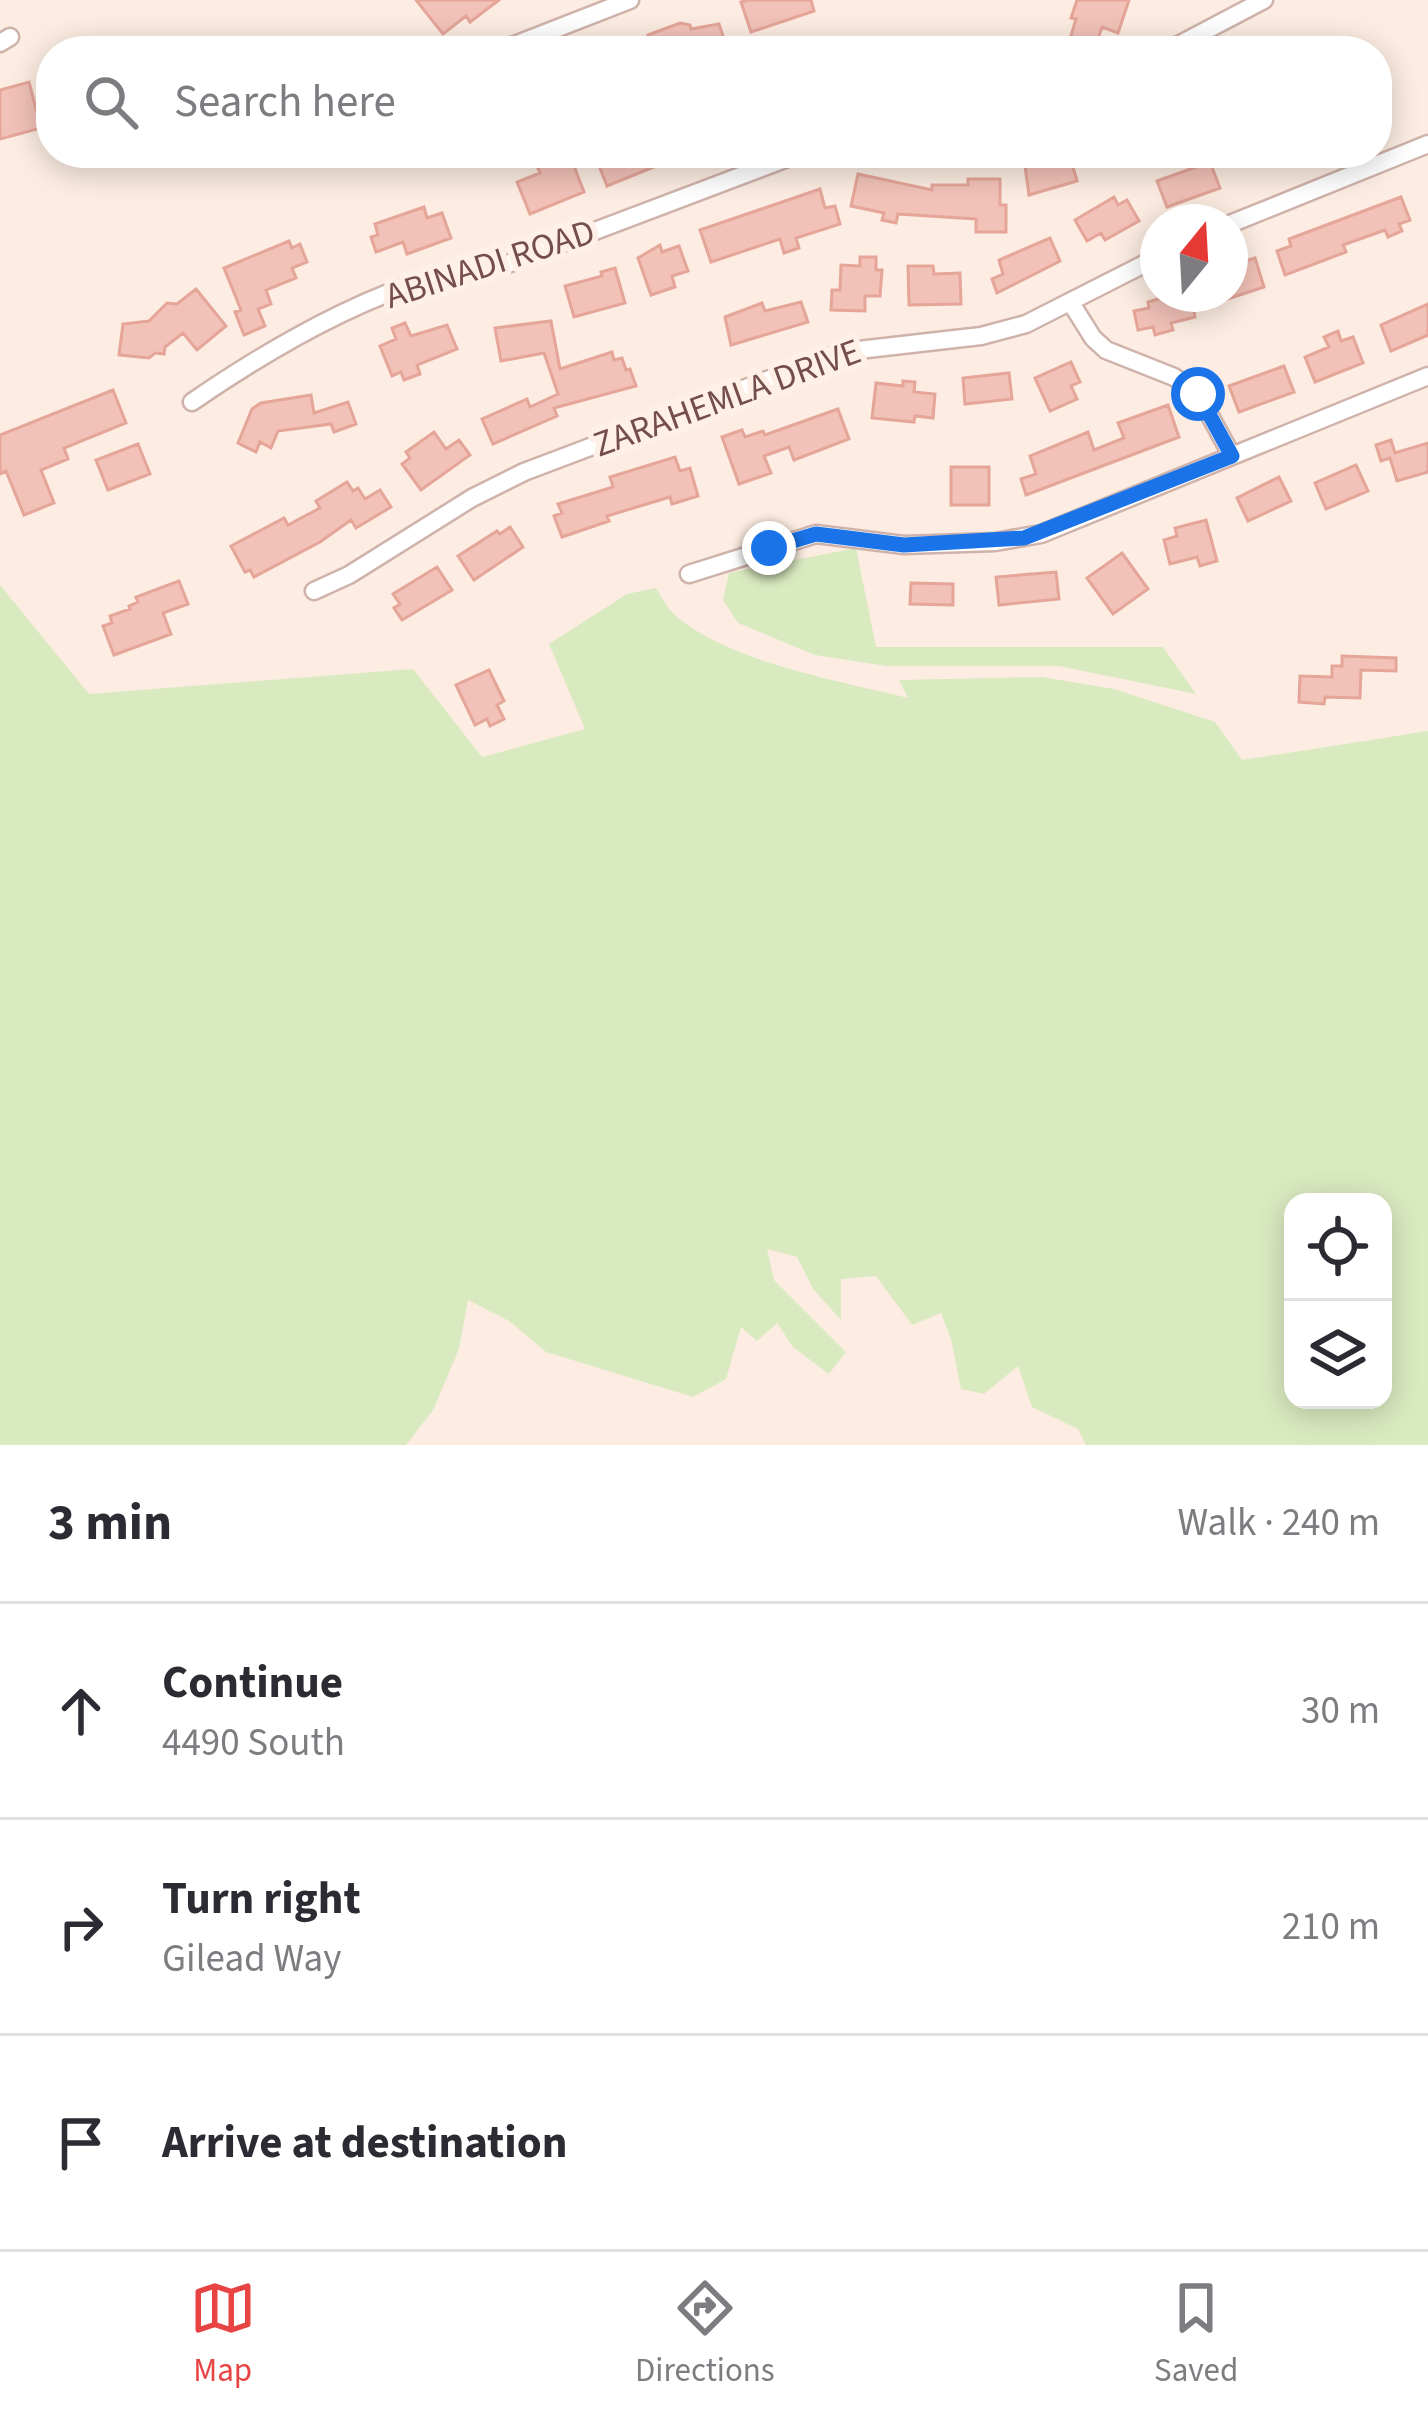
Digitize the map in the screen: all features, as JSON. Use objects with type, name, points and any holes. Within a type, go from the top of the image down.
[{"type":"street","points":[[538,36],[630,0]]},
{"type":"street","points":[[1196,36],[1264,0]]},
{"type":"street","points":[[1392,159],[1428,144]]},
{"type":"street","name":"ABINADI ROAD","points":[[192,401],[254,359],[385,296],[458,269],[505,266],[762,168]]},
{"type":"street","points":[[1248,217],[1369,168]]},
{"type":"street","name":"ZARAHEMLA DRIVE","points":[[314,591],[349,575],[506,480],[858,348],[1003,331],[1071,303],[1140,267]]},
{"type":"street","points":[[1071,303],[1106,350],[1174,377],[1198,394],[1232,456]]},
{"type":"street","points":[[689,574],[816,534],[904,545],[1024,538],[1428,376]]},
{"type":"green space","points":[[856,548],[876,647],[1163,647],[1196,694],[1059,666],[886,666],[815,655],[738,623],[723,600],[729,573]]},
{"type":"green space","points":[[0,585],[89,694],[413,669],[482,757],[585,729],[549,644],[627,594],[656,588],[675,615],[701,634],[757,659],[908,698],[899,680],[1042,677],[1114,689],[1215,722],[1242,760],[1428,731],[1428,1445],[1086,1445],[1078,1429],[1032,1407],[1018,1366],[984,1394],[961,1389],[941,1313],[912,1325],[876,1276],[841,1279],[841,1320],[813,1289],[797,1257],[767,1249],[774,1280],[846,1352],[829,1374],[793,1347],[777,1323],[757,1341],[741,1327],[726,1379],[693,1397],[546,1352],[509,1321],[468,1300],[459,1349],[433,1410],[406,1445],[0,1445]]},
{"type":"building","points":[[416,0],[499,0],[470,22],[466,16],[443,34]]},
{"type":"building","points":[[811,0],[814,11],[751,32],[741,2]]},
{"type":"building","points":[[1077,0],[1129,0],[1118,33],[1102,27],[1099,36],[1071,36],[1076,19],[1071,18]]},
{"type":"building","points":[[680,23],[691,29],[719,24],[723,36],[648,36]]},
{"type":"building","points":[[29,82],[36,129],[0,139],[0,90]]},
{"type":"building","points":[[538,168],[575,168],[584,192],[530,214],[517,182],[540,173]]},
{"type":"building","points":[[600,168],[652,168],[607,186]]},
{"type":"building","points":[[1025,168],[1073,168],[1077,181],[1029,195]]},
{"type":"building","points":[[1193,168],[1212,168],[1220,188],[1166,204],[1157,181]]},
{"type":"building","points":[[858,174],[932,190],[932,185],[968,185],[968,179],[1000,179],[1006,232],[976,232],[976,219],[898,214],[896,223],[882,220],[884,213],[851,206]]},
{"type":"building","points":[[820,189],[825,208],[835,206],[840,224],[796,238],[799,248],[784,253],[780,239],[711,262],[700,230]]},
{"type":"building","points":[[1114,197],[1118,205],[1127,200],[1139,221],[1105,240],[1101,233],[1087,241],[1075,220]]},
{"type":"building","points":[[1401,197],[1410,220],[1399,224],[1402,231],[1388,237],[1385,230],[1343,245],[1346,252],[1285,275],[1277,251],[1291,246],[1289,239]]},
{"type":"building","points":[[424,207],[427,218],[442,213],[451,238],[407,254],[403,242],[376,252],[371,237],[378,235],[375,224]]},
{"type":"building","points":[[1050,238],[1060,261],[997,293],[992,279],[1003,274],[999,260]]},
{"type":"building","points":[[289,241],[292,248],[300,244],[307,262],[292,268],[296,278],[266,290],[271,304],[258,309],[265,326],[244,335],[235,312],[241,310],[224,268]]},
{"type":"building","points":[[660,245],[662,252],[679,246],[688,271],[672,276],[675,287],[651,295],[638,258]]},
{"type":"building","points":[[860,257],[876,257],[876,270],[882,270],[880,296],[865,296],[865,311],[831,310],[832,290],[840,290],[841,265],[860,266]]},
{"type":"building","points":[[1255,258],[1264,287],[1248,292],[1248,260]]},
{"type":"building","points":[[908,266],[933,266],[934,274],[960,273],[961,304],[909,305]]},
{"type":"building","points":[[615,268],[625,303],[574,317],[565,286]]},
{"type":"building","points":[[196,289],[226,326],[197,350],[183,333],[165,347],[164,354],[149,358],[119,355],[123,324],[149,321],[167,303],[177,304]]},
{"type":"building","points":[[801,302],[808,322],[731,345],[725,317],[762,303],[765,311]]},
{"type":"building","points":[[1428,304],[1428,335],[1391,351],[1381,325]]},
{"type":"building","points":[[1134,311],[1194,312],[1195,317],[1171,323],[1173,330],[1155,335],[1153,327],[1138,330]]},
{"type":"building","points":[[551,321],[560,369],[612,352],[614,360],[622,358],[626,370],[630,369],[636,386],[554,408],[557,416],[493,444],[482,419],[527,399],[530,407],[558,394],[544,353],[501,361],[495,328]]},
{"type":"building","points":[[405,323],[411,336],[447,325],[457,349],[417,365],[420,374],[404,380],[401,372],[392,376],[380,346],[396,339],[392,328]]},
{"type":"building","points":[[1338,331],[1341,341],[1353,337],[1363,363],[1315,382],[1305,357],[1329,347],[1324,337]]},
{"type":"building","points":[[1071,362],[1080,382],[1071,386],[1077,399],[1050,411],[1035,378]]},
{"type":"building","points":[[1284,366],[1294,392],[1239,412],[1229,386]]},
{"type":"building","points":[[1009,373],[1012,399],[965,404],[963,378]]},
{"type":"building","points":[[903,381],[915,382],[914,392],[935,394],[933,418],[915,416],[914,422],[872,418],[876,383],[903,386]]},
{"type":"building","points":[[113,390],[126,423],[64,448],[68,459],[41,470],[54,503],[24,515],[6,471],[0,474],[0,435]]},
{"type":"building","points":[[311,395],[314,413],[348,402],[356,424],[334,432],[331,424],[278,431],[271,448],[260,442],[256,452],[238,443],[252,409],[261,403]]},
{"type":"building","points":[[1168,405],[1179,437],[1026,495],[1021,479],[1036,474],[1030,456],[1088,432],[1094,450],[1124,438],[1118,423]]},
{"type":"building","points":[[838,409],[849,439],[794,460],[789,447],[764,456],[771,473],[739,484],[722,437],[742,430],[745,437],[763,431],[765,435]]},
{"type":"building","points":[[434,432],[446,449],[459,440],[470,455],[421,490],[402,464],[410,458],[406,452]]},
{"type":"building","points":[[1391,440],[1395,453],[1428,443],[1428,472],[1397,481],[1390,458],[1381,461],[1376,445]]},
{"type":"building","points":[[138,444],[150,474],[108,490],[96,460]]},
{"type":"building","points":[[675,457],[680,471],[690,468],[698,496],[672,504],[670,497],[607,516],[609,521],[562,537],[554,516],[562,513],[558,504],[613,487],[610,477]]},
{"type":"building","points":[[1356,465],[1368,491],[1326,509],[1315,483]]},
{"type":"building","points":[[951,467],[989,467],[989,505],[951,505]]},
{"type":"building","points":[[1279,477],[1291,501],[1248,521],[1237,498]]},
{"type":"building","points":[[347,482],[365,499],[380,490],[391,507],[356,528],[351,520],[254,577],[250,570],[245,572],[231,546],[284,518],[288,525],[320,508],[316,501]]},
{"type":"building","points":[[1206,520],[1217,561],[1200,566],[1197,557],[1170,564],[1164,540],[1177,536],[1175,528]]},
{"type":"building","points":[[510,527],[523,547],[474,580],[458,556]]},
{"type":"building","points":[[1122,553],[1148,589],[1113,614],[1087,578]]},
{"type":"building","points":[[437,567],[452,590],[402,620],[394,608],[400,604],[393,594]]},
{"type":"building","points":[[1056,572],[1059,599],[999,605],[996,577]]},
{"type":"building","points":[[179,581],[188,604],[163,613],[171,634],[114,655],[103,626],[112,623],[110,616],[130,609],[138,602],[136,597]]},
{"type":"building","points":[[911,583],[953,584],[953,605],[910,604]]},
{"type":"building","points":[[1342,656],[1396,658],[1396,671],[1361,670],[1360,698],[1325,697],[1324,704],[1299,702],[1300,676],[1332,677],[1332,666],[1342,666]]},
{"type":"building","points":[[489,670],[504,701],[497,705],[504,719],[490,726],[487,719],[475,725],[456,685]]},
{"type":"route","points":[[769,548],[816,534],[904,545],[1010,541],[1042,534],[1232,456],[1198,394]]}]
